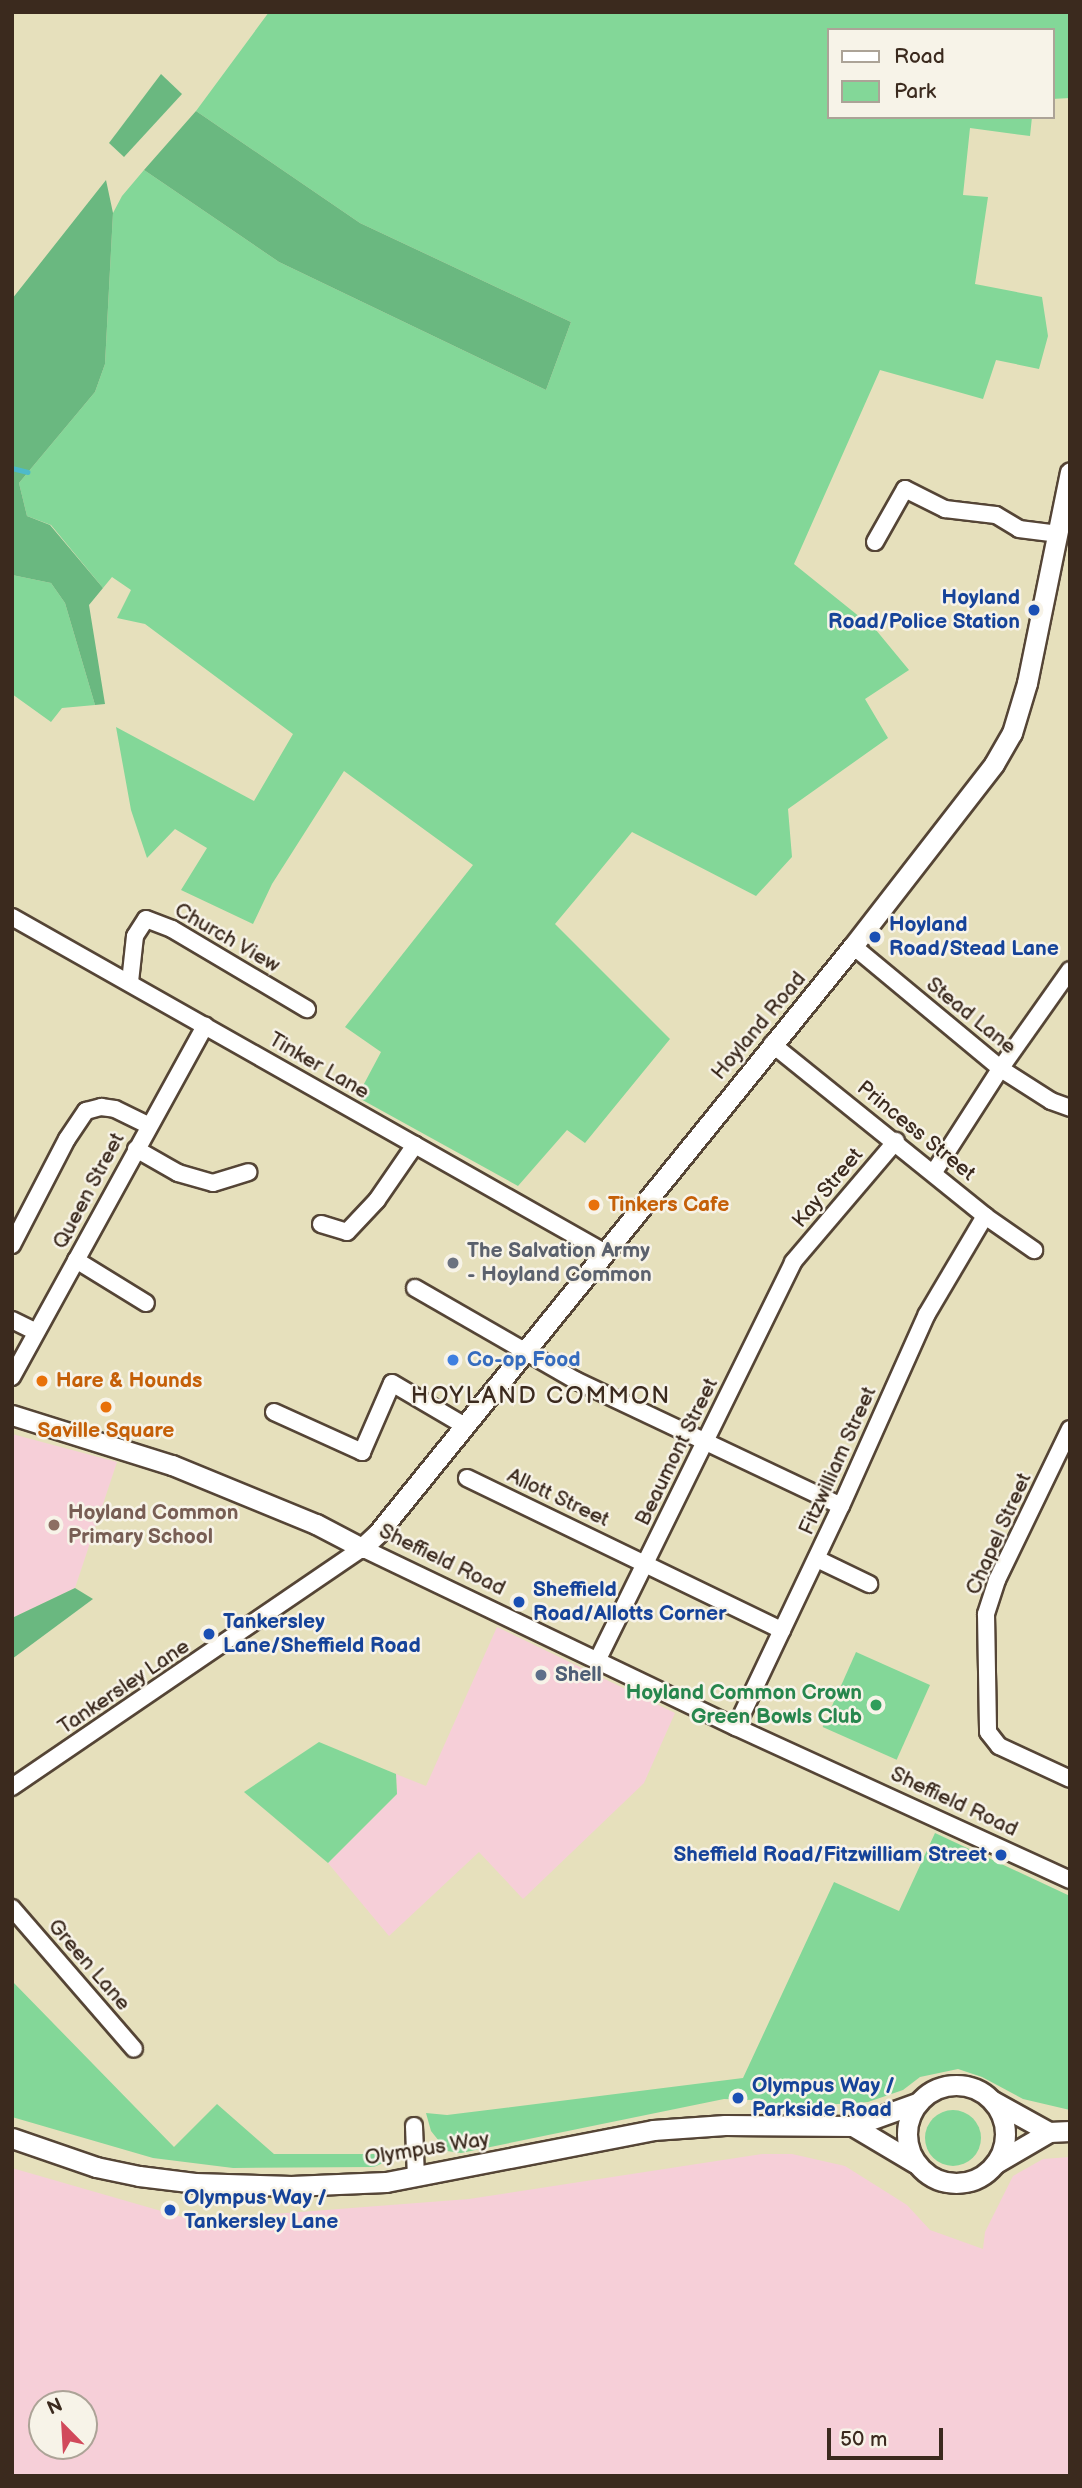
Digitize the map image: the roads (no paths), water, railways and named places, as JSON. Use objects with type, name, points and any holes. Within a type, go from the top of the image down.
[{"type":"main road","name":"Hoyland Road","points":[[362,1548],[396,1514],[957,816],[994,764],[1012,733],[1027,683],[1070,472]]},
{"type":"main road","name":"Sheffield Road","points":[[12,1415],[184,1470],[316,1524],[362,1548]]},
{"type":"main road","name":"Olympus Way","points":[[12,2138],[96,2167],[195,2183],[291,2186],[386,2182],[653,2130],[725,2125],[853,2126],[917,2103],[930,2092],[946,2085],[971,2088],[1049,2132]]},
{"type":"main road","points":[[993,2101],[1002,2115],[1005,2132],[1003,2149],[996,2163]]},
{"type":"main road","points":[[915,2163],[906,2134],[908,2118],[917,2103]]},
{"type":"main road","points":[[853,2126],[915,2163],[940,2182],[956,2184],[971,2181],[1049,2132],[1070,2131]]},
{"type":"street","points":[[875,542],[905,489],[945,509],[996,515],[1019,529],[1059,534]]},
{"type":"street","name":"Tinker Lane","points":[[12,918],[130,982],[604,1252]]},
{"type":"street","name":"Church View","points":[[130,982],[135,936],[146,919],[172,929],[307,1009]]},
{"type":"street","name":"Stead Lane","points":[[853,946],[1001,1069],[1051,1101],[1070,1108]]},
{"type":"street","points":[[934,1172],[1070,970]]},
{"type":"street","name":"Queen Street","points":[[12,1377],[148,1125],[205,1026]]},
{"type":"street","name":"Princess Street","points":[[772,1044],[934,1172],[985,1216],[1034,1250]]},
{"type":"street","points":[[12,1245],[67,1139],[86,1111],[101,1107],[115,1108],[148,1125]]},
{"type":"street","name":"Kay Street","points":[[793,1262],[895,1141]]},
{"type":"street","points":[[321,1224],[347,1232],[377,1200],[415,1145]]},
{"type":"street","points":[[136,1149],[178,1173],[213,1183],[248,1172]]},
{"type":"street","name":"Fitzwilliam Street","points":[[736,1727],[817,1559],[927,1314],[985,1216]]},
{"type":"street","points":[[76,1260],[146,1303]]},
{"type":"street","name":"Beaumont Street","points":[[597,1661],[793,1262]]},
{"type":"street","points":[[415,1288],[575,1380],[841,1506]]},
{"type":"street","points":[[12,1320],[35,1331]]},
{"type":"street","points":[[274,1412],[362,1452],[392,1383],[465,1426]]},
{"type":"street","name":"Chapel Street","points":[[1070,1429],[989,1598],[986,1614],[988,1732],[999,1746],[1070,1779]]},
{"type":"street","name":"Allott Street","points":[[467,1478],[646,1562],[782,1630]]},
{"type":"street","name":"Sheffield Road","points":[[362,1548],[736,1727],[1070,1880]]},
{"type":"street","name":"Tankersley Lane","points":[[12,1787],[192,1667],[362,1548]]},
{"type":"street","points":[[817,1559],[869,1584]]},
{"type":"street","name":"Green Lane","points":[[12,1908],[134,2049]]},
{"type":"street","points":[[414,2126],[416,2176]]},
{"type":"waterway","points":[[12,468],[28,472]]},
{"type":"place","name":"Hoyland Road/Police Station","points":[[1034,610]]},
{"type":"place","name":"Hoyland Road/Stead Lane","points":[[875,937]]},
{"type":"place","name":"Tinkers Cafe","points":[[594,1205]]},
{"type":"place","name":"The Salvation Army - Hoyland Common","points":[[453,1263]]},
{"type":"place","name":"Co-op Food","points":[[453,1360]]},
{"type":"place","name":"Hare & Hounds","points":[[42,1381]]},
{"type":"place","name":"Saville Square","points":[[106,1407]]},
{"type":"place","name":"Hoyland Common Primary School","points":[[54,1525]]},
{"type":"place","name":"Sheffield Road/Allotts Corner","points":[[519,1602]]},
{"type":"place","name":"Tankersley Lane/Sheffield Road","points":[[209,1634]]},
{"type":"place","name":"Shell","points":[[541,1675]]},
{"type":"place","name":"Hoyland Common Crown Green Bowls Club","points":[[876,1705]]},
{"type":"place","name":"Sheffield Road/Fitzwilliam Street","points":[[1001,1855]]},
{"type":"place","name":"Olympus Way / Parkside Road","points":[[738,2098]]},
{"type":"place","name":"Olympus Way / Tankersley Lane","points":[[170,2210]]},
{"type":"district","name":"HOYLAND COMMON","points":[[541,1396]]}]
